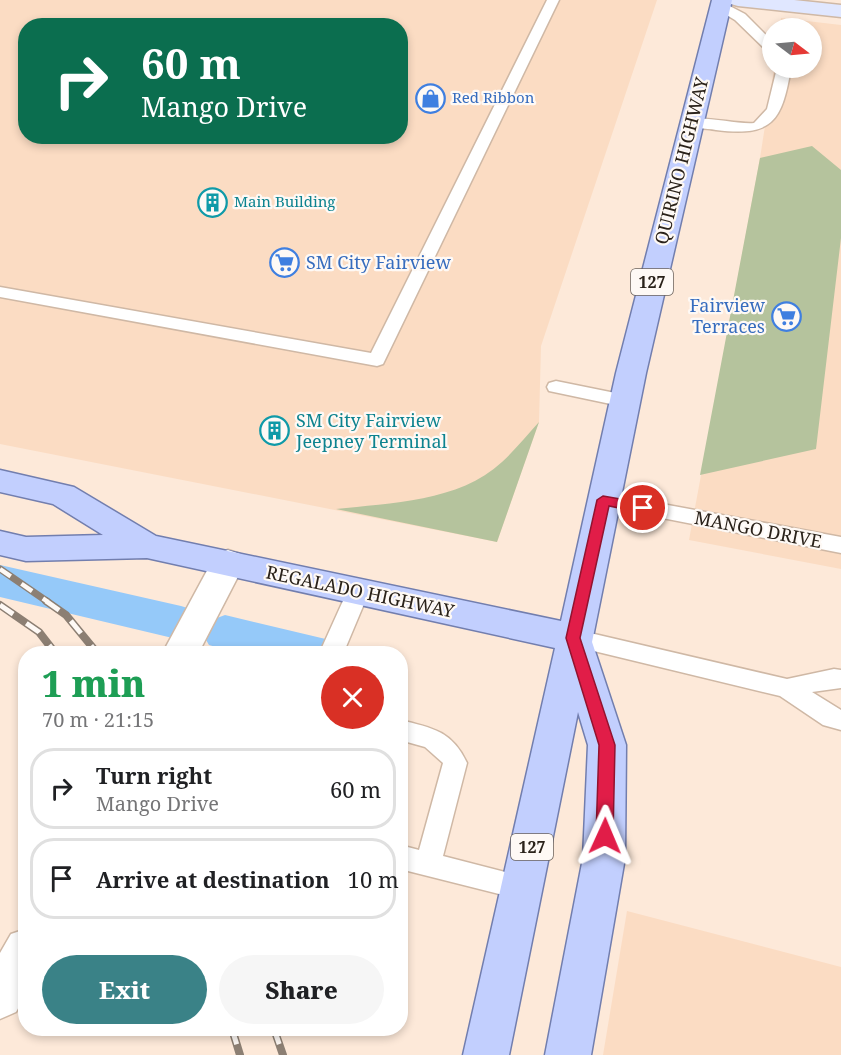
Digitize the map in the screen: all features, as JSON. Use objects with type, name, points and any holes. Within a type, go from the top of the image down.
[{"type":"main road","points":[[727,2],[841,11]]},
{"type":"main road","name":"QUIRINO HIGHWAY","points":[[486,1055],[625,401],[692,122],[727,2]]},
{"type":"main road","name":"REGALADO HIGHWAY","points":[[0,481],[63,495],[147,546]]},
{"type":"main road","name":"REGALADO HIGHWAY","points":[[0,543],[26,549],[147,546],[573,638]]},
{"type":"main road","name":"QUIRINO HIGHWAY","points":[[568,1055],[604,858],[607,745],[573,638]]},
{"type":"street","points":[[184,646],[228,563]]},
{"type":"street","points":[[0,996],[18,963]]},
{"type":"lane","points":[[0,292],[377,360],[553,0]]},
{"type":"lane","points":[[727,2],[762,38]]},
{"type":"lane","points":[[692,122],[753,130],[769,121],[778,106],[782,78]]},
{"type":"lane","points":[[556,387],[625,401]]},
{"type":"lane","name":"MANGO DRIVE","points":[[603,500],[841,546]]},
{"type":"lane","points":[[335,646],[358,592]]},
{"type":"lane","points":[[573,638],[787,688],[831,718],[841,720]]},
{"type":"lane","points":[[787,688],[834,678],[841,679]]},
{"type":"lane","points":[[408,732],[443,743],[451,752],[455,763],[428,863]]},
{"type":"lane","points":[[408,859],[523,888]]},
{"type":"shaded area","name":"SM City Fairview","points":[[0,0],[657,0],[541,346],[539,422],[497,542],[0,444]]},
{"type":"shaded area","name":"Fairview Terraces","points":[[822,23],[841,25],[841,569],[689,540],[760,158],[772,78],[822,78]]},
{"type":"shaded area","points":[[627,911],[841,967],[841,1055],[603,1055]]},
{"type":"green space","points":[[812,146],[841,170],[841,238],[816,449],[700,475],[760,158]]},
{"type":"green space","points":[[539,422],[497,542],[336,509],[423,498],[466,485],[485,475],[502,462]]},
{"type":"waterway","points":[[0,581],[181,623]]},
{"type":"waterway","points":[[225,633],[283,646]]},
{"type":"railway","points":[[0,569],[48,602]]},
{"type":"railway","points":[[46,601],[66,615],[91,646]]},
{"type":"railway","points":[[0,605],[39,632],[50,646]]},
{"type":"railway","points":[[234,1036],[240,1055]]},
{"type":"railway","points":[[276,1036],[283,1055]]},
{"type":"place","name":"Red Ribbon","points":[[431,98]]},
{"type":"place","name":"Main Building","points":[[213,202]]},
{"type":"place","name":"SM City Fairview","points":[[285,263]]},
{"type":"place","name":"Fairview Terraces","points":[[786,316]]},
{"type":"place","name":"SM City Fairview Jeepney Terminal","points":[[275,431]]},
{"type":"route","points":[[605,836],[607,745],[573,638],[603,500],[643,508]]}]
